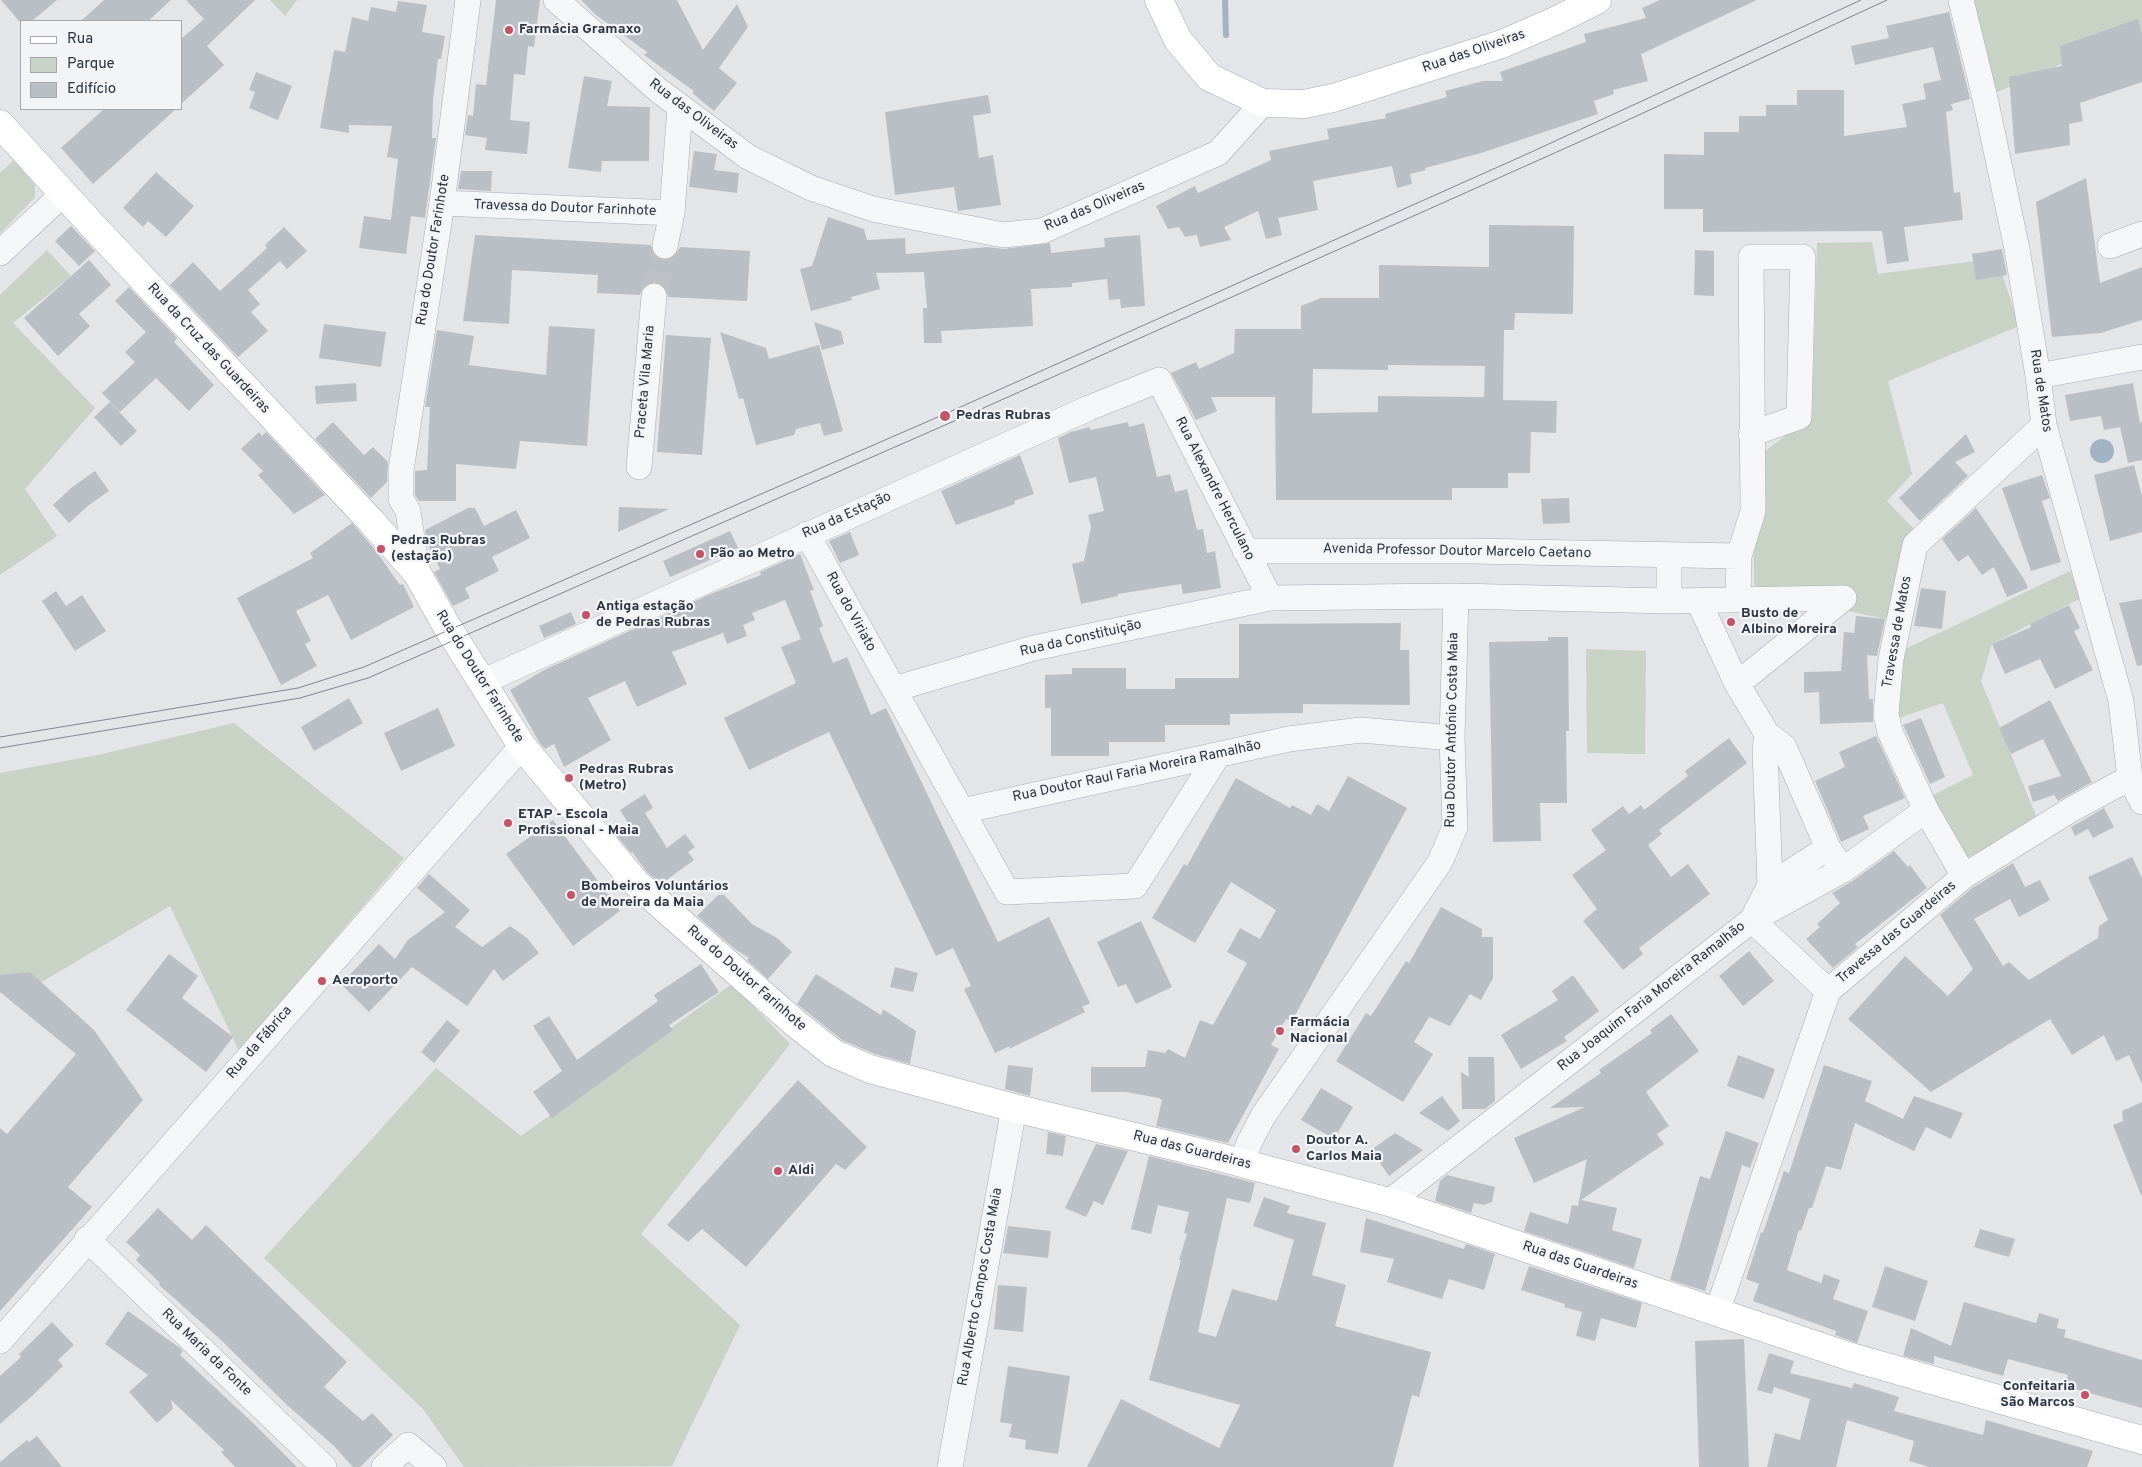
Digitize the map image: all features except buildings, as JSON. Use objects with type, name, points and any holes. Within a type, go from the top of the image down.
[{"type":"main road","points":[[1160,0],[1178,40],[1209,77],[1263,104]]},
{"type":"main road","name":"Rua das Oliveiras","points":[[1263,104],[1304,104],[1333,98],[1502,44],[1555,22],[1597,0]]},
{"type":"main road","name":"Rua da Cruz das Guardeiras","points":[[0,124],[63,194],[370,520],[417,573]]},
{"type":"main road","name":"Rua do Doutor Farinhote","points":[[417,573],[445,623],[522,746],[636,884],[795,1024],[833,1053],[870,1069],[1014,1108]]},
{"type":"main road","name":"Rua das Guardeiras","points":[[1014,1108],[1242,1163],[1389,1202],[1851,1356],[2142,1440]]},
{"type":"street","name":"Rua do Doutor Farinhote","points":[[417,573],[408,511],[401,499],[401,470],[442,203],[468,0]]},
{"type":"street","name":"Rua das Oliveiras","points":[[556,0],[658,90],[748,157],[811,188],[873,209],[1004,235],[1042,231],[1218,153],[1263,104]]},
{"type":"street","name":"Rua de Matos","points":[[1961,0],[1985,98],[2017,250],[2038,376],[2044,425],[2120,701],[2130,778],[2142,802]]},
{"type":"street","name":"Travessa do Doutor Farinhote","points":[[442,203],[672,213],[680,107]]},
{"type":"street","points":[[0,252],[63,194]]},
{"type":"street","points":[[665,246],[672,213]]},
{"type":"street","points":[[2110,246],[2142,234]]},
{"type":"street","points":[[1738,599],[1739,556],[1753,511],[1751,434],[1751,257],[1803,257],[1800,417],[1751,434]]},
{"type":"street","name":"Praceta Vila Maria","points":[[638,467],[654,296]]},
{"type":"street","points":[[2038,376],[2142,357]]},
{"type":"street","name":"Rua da Estação","points":[[482,682],[1089,408],[1159,380]]},
{"type":"street","name":"Rua Alexandre Herculano","points":[[1159,380],[1270,598]]},
{"type":"street","name":"Travessa de Matos","points":[[1964,876],[1926,810],[1890,732],[1886,714],[1891,660],[1915,545],[2044,425]]},
{"type":"street","points":[[370,520],[388,517],[401,499]]},
{"type":"street","name":"Rua do Viriato","points":[[807,534],[894,689]]},
{"type":"street","name":"Avenida Professor Doutor Marcelo Caetano","points":[[1245,551],[1470,551],[1739,556]]},
{"type":"street","points":[[1669,555],[1669,601]]},
{"type":"street","points":[[1270,598],[1456,596],[1669,601],[1844,598],[1737,684]]},
{"type":"street","name":"Rua Doutor António Costa Maia","points":[[1242,1163],[1249,1143],[1263,1116],[1440,862],[1455,827],[1452,738],[1456,596]]},
{"type":"street","name":"Rua da Constituição","points":[[894,689],[1034,648],[1270,598]]},
{"type":"street","points":[[1698,600],[1737,684],[1768,734],[1784,747],[1828,848],[1843,870]]},
{"type":"street","points":[[894,689],[1007,892],[1135,886],[1218,755]]},
{"type":"street","name":"Rua Doutor Raul Faria Moreira Ramalhão","points":[[962,811],[1289,739],[1361,730],[1452,738]]},
{"type":"street","points":[[1768,734],[1765,749],[1770,885],[1752,920],[1828,991]]},
{"type":"street","name":"Rua da Fábrica","points":[[0,1341],[522,746]]},
{"type":"street","name":"Travessa das Guardeiras","points":[[1717,1312],[1828,991],[1964,876],[2072,809],[2130,778]]},
{"type":"street","name":"Rua Joaquim Faria Moreira Ramalhão","points":[[1389,1202],[1752,920],[1843,870],[1926,810]]},
{"type":"street","points":[[1770,885],[1828,848]]},
{"type":"street","name":"Rua Alberto Campos Costa Maia","points":[[950,1467],[1014,1108]]},
{"type":"street","name":"Rua Maria da Fonte","points":[[87,1240],[324,1467]]},
{"type":"street","points":[[384,1467],[408,1445],[434,1467]]},
{"type":"green space","points":[[270,0],[297,0],[285,16]]},
{"type":"green space","points":[[1967,0],[2142,0],[2142,29],[1988,96]]},
{"type":"green space","points":[[14,160],[35,185],[35,197],[0,234],[0,173]]},
{"type":"green space","points":[[1872,242],[1878,274],[1997,258],[2019,326],[1888,381],[1912,474],[1887,501],[1917,532],[1886,619],[1829,607],[1754,585],[1753,460],[1812,416],[1817,243]]},
{"type":"green space","points":[[47,250],[71,276],[13,323],[95,408],[25,489],[57,536],[0,575],[0,295]]},
{"type":"green space","points":[[2070,571],[2081,598],[1992,644],[1981,681],[2039,823],[1956,863],[1925,799],[1973,775],[1943,703],[1896,719],[1901,651]]},
{"type":"green space","points":[[1586,649],[1646,651],[1645,754],[1587,753]]},
{"type":"green space","points":[[234,723],[404,858],[239,1051],[170,906],[35,986],[0,990],[0,773],[98,755]]},
{"type":"green space","points":[[732,984],[790,1044],[641,1234],[740,1325],[672,1466],[464,1467],[423,1409],[264,1258],[436,1068],[521,1136]]},
{"type":"water","points":[[2102,439],[2110,443],[2114,451],[2110,459],[2102,463],[2094,459],[2090,451],[2094,443]]},
{"type":"waterway","points":[[1225,0],[1226,35]]},
{"type":"tunnel","points":[[654,296],[665,246]]},
{"type":"tram line","points":[[0,737],[298,688],[364,667],[947,413],[1527,154],[1861,0]]},
{"type":"tram line","points":[[0,748],[300,698],[368,678],[952,422],[1615,126],[1887,0]]},
{"type":"place","name":"Farmácia Gramaxo","points":[[509,30]]},
{"type":"place","name":"Pedras Rubras","points":[[945,416]]},
{"type":"place","name":"Pedras Rubras (estação)","points":[[381,549]]},
{"type":"place","name":"Pão ao Metro","points":[[700,554]]},
{"type":"place","name":"Antiga estação de Pedras Rubras","points":[[586,615]]},
{"type":"place","name":"Busto de Albino Moreira","points":[[1731,622]]},
{"type":"place","name":"Pedras Rubras (Metro)","points":[[569,778]]},
{"type":"place","name":"ETAP - Escola Profissional - Maia","points":[[508,823]]},
{"type":"place","name":"Bombeiros Voluntários de Moreira da Maia","points":[[571,895]]},
{"type":"place","name":"Aeroporto","points":[[322,981]]},
{"type":"place","name":"Farmácia Nacional","points":[[1280,1031]]},
{"type":"place","name":"Doutor A. Carlos Maia","points":[[1296,1149]]},
{"type":"place","name":"Aldi","points":[[778,1171]]},
{"type":"place","name":"Confeitaria São Marcos","points":[[2085,1395]]}]
